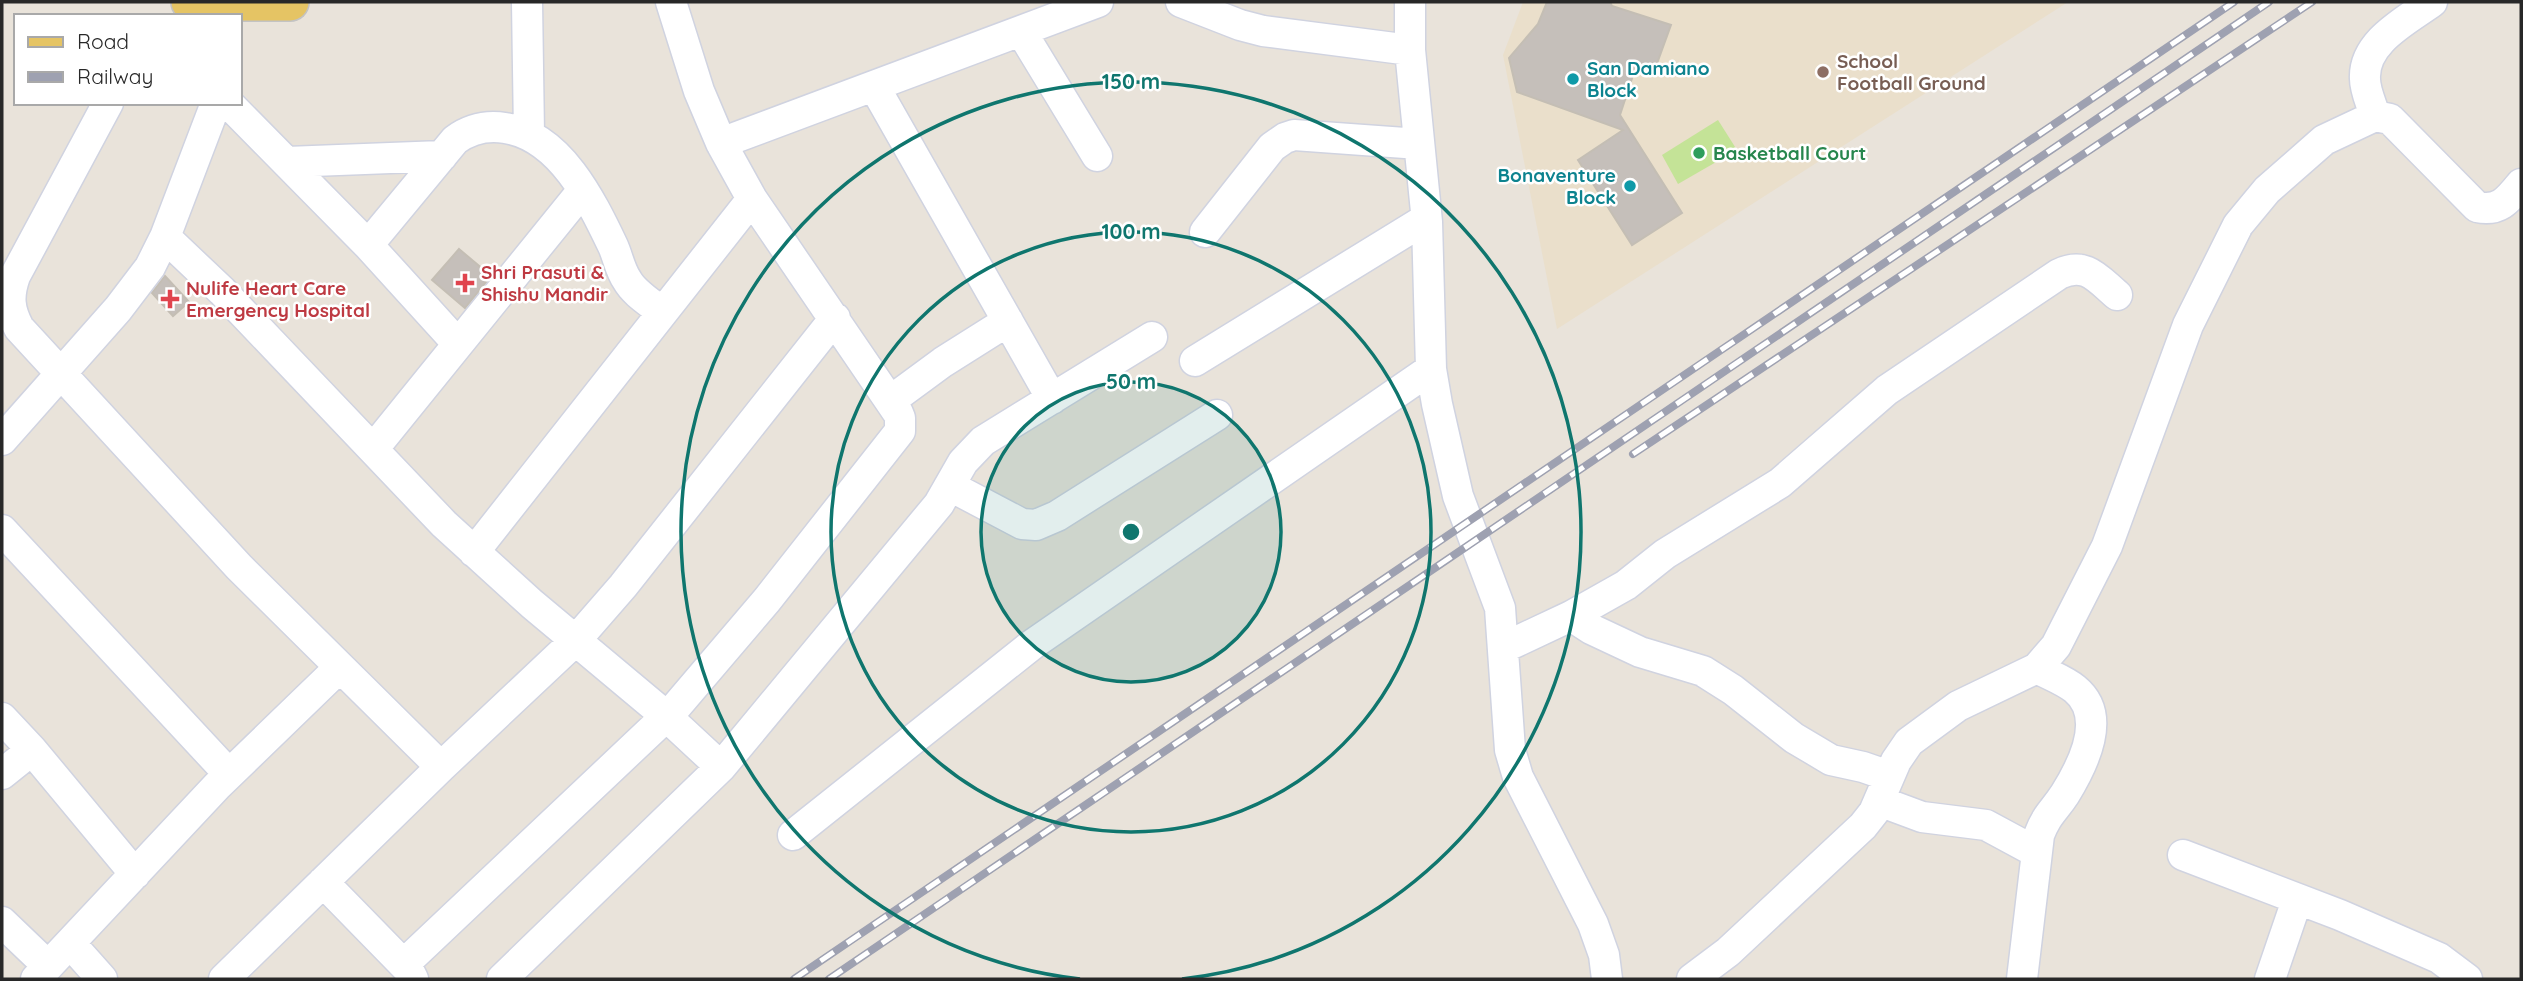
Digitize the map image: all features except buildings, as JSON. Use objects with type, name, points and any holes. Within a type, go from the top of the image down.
[{"type":"main road","points":[[190,2],[245,10],[290,2]]},
{"type":"street","points":[[527,2],[529,134]]},
{"type":"street","points":[[323,882],[409,972],[715,664],[896,440],[900,431],[900,418],[890,401],[752,199],[721,143],[699,91],[671,2]]},
{"type":"street","points":[[721,143],[1098,2]]},
{"type":"street","points":[[1181,2],[1263,31],[1410,50]]},
{"type":"street","points":[[1410,2],[1410,50],[1426,219],[1431,369],[1458,496],[1500,608],[1510,750],[1518,777],[1593,924],[1604,955],[1607,979]]},
{"type":"street","points":[[2375,116],[2364,80],[2371,53],[2384,38],[2432,2]]},
{"type":"street","points":[[1021,31],[1097,156]]},
{"type":"street","points":[[874,86],[1052,399]]},
{"type":"street","points":[[107,105],[11,287],[9,306],[19,328],[239,567],[441,767]]},
{"type":"street","points":[[2,440],[137,286],[150,267],[165,237],[215,105]]},
{"type":"street","points":[[230,105],[369,245],[458,344]]},
{"type":"street","points":[[1692,979],[1728,952],[1863,826],[1909,742],[1927,726],[1958,706],[2036,668],[2056,646],[2108,546],[2188,325],[2238,225],[2267,190],[2324,140],[2375,116],[2390,120],[2477,207],[2498,208],[2521,184]]},
{"type":"street","points":[[369,245],[455,140],[472,130],[499,127],[529,134],[563,163],[583,190],[609,238],[629,285],[663,312]]},
{"type":"street","points":[[1205,232],[1272,147],[1285,138],[1304,136],[1419,144]]},
{"type":"street","points":[[287,162],[442,156]]},
{"type":"street","points":[[374,448],[583,190]]},
{"type":"street","points":[[474,552],[752,199]]},
{"type":"street","points":[[1195,360],[1426,219]]},
{"type":"street","points":[[165,237],[222,291],[474,552],[666,716],[721,767]]},
{"type":"street","points":[[1503,648],[1626,585],[1665,554],[1780,482],[1886,390],[2059,274],[2069,269],[2082,269],[2118,295]]},
{"type":"street","points":[[224,979],[441,767],[576,640],[631,576],[835,318]]},
{"type":"street","points":[[890,401],[943,362],[1008,321]]},
{"type":"street","points":[[502,979],[721,767],[939,504],[963,462],[983,441],[1153,337]]},
{"type":"street","points":[[793,835],[1033,644],[1431,369]]},
{"type":"street","points":[[950,486],[1014,521],[1036,525],[1056,516],[1217,415]]},
{"type":"street","points":[[2,530],[229,774]]},
{"type":"street","points":[[1571,615],[1591,629],[1640,652],[1703,671],[1733,690],[1794,738],[1831,760],[1863,766],[1884,789],[1922,817],[1986,825],[2036,852]]},
{"type":"street","points":[[2,922],[42,973],[229,774],[339,668]]},
{"type":"street","points":[[2022,979],[2036,852],[2045,820],[2077,773],[2091,727],[2091,712],[2082,696],[2066,683],[2036,668]]},
{"type":"street","points":[[2,718],[135,874]]},
{"type":"street","points":[[2,774],[32,750]]},
{"type":"street","points":[[2183,855],[2340,915],[2439,958],[2467,979]]},
{"type":"street","points":[[2270,979],[2297,900]]},
{"type":"street","points":[[70,943],[102,979]]},
{"type":"shaded area","points":[[1523,2],[2068,2],[1557,329],[1503,55]]},
{"type":"green space","name":"Basketball Court","points":[[1718,120],[1737,150],[1678,184],[1662,155]]},
{"type":"railway","points":[[794,979],[2234,2]]},
{"type":"railway","points":[[829,979],[2269,2]]},
{"type":"railway","points":[[1633,454],[2312,2]]},
{"type":"place","name":"School Football Ground","points":[[1823,72]]},
{"type":"place","name":"San Damiano Block","points":[[1573,79]]},
{"type":"place","name":"Basketball Court","points":[[1699,153]]},
{"type":"place","name":"Bonaventure Block","points":[[1630,186]]},
{"type":"place","name":"Shri Prasuti & Shishu Mandir","points":[[465,283]]},
{"type":"place","name":"Nulife Heart Care Emergency Hospital","points":[[170,299]]}]
